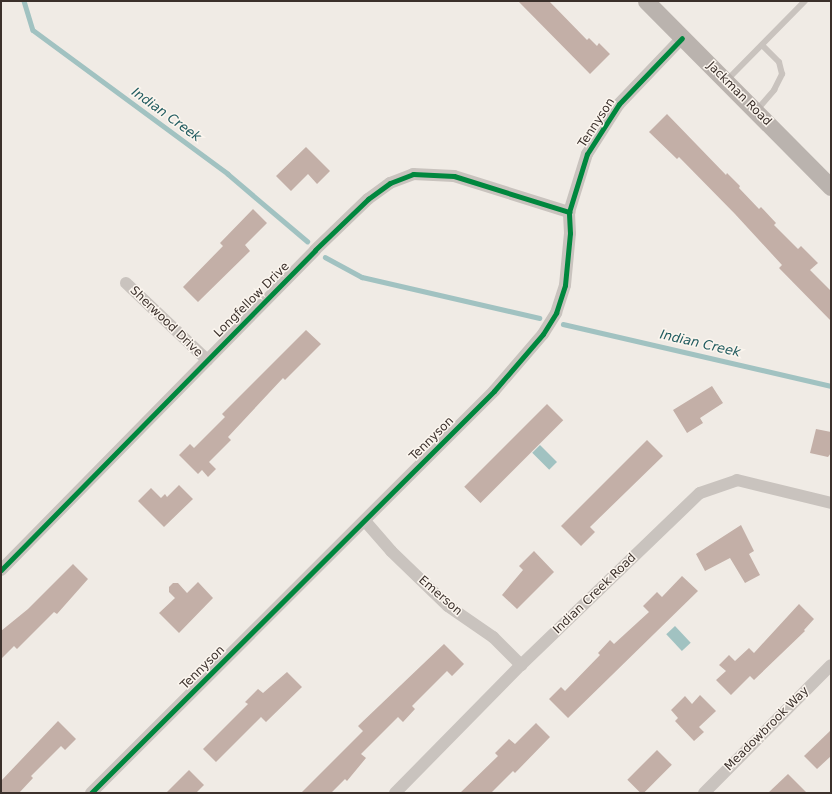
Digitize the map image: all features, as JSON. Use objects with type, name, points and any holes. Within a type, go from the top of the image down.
[{"type":"street","name":"Jackman Road","points":[[646,1],[831,187]]},
{"type":"street","name":"Tennyson","points":[[91,793],[494,391],[543,334],[556,312],[565,285],[570,233],[569,212],[587,154],[619,104],[682,38]]},
{"type":"street","name":"Longfellow Drive","points":[[1,570],[342,224],[368,199],[390,183],[413,174],[454,176],[569,212]]},
{"type":"street","name":"Sherwood Drive","points":[[126,283],[207,360]]},
{"type":"street","name":"Indian Creek Road","points":[[395,793],[521,666],[700,493],[737,480],[831,503]]},
{"type":"street","name":"Emerson","points":[[365,521],[391,551],[448,606],[493,637],[521,666]]},
{"type":"street","name":"Meadowbrook Way","points":[[704,793],[831,665]]},
{"type":"lane","points":[[726,81],[805,1]]},
{"type":"lane","points":[[756,111],[774,90],[782,74],[779,62],[762,45]]},
{"type":"water","points":[[540,445],[557,462],[549,470],[532,453]]},
{"type":"water","points":[[675,626],[691,643],[682,651],[666,634]]},
{"type":"building","points":[[518,1],[549,1],[587,40],[589,38],[597,46],[599,43],[610,54],[590,74]]},
{"type":"building","points":[[667,114],[726,175],[727,173],[740,186],[739,188],[759,209],[761,207],[776,223],[774,225],[798,249],[801,246],[818,263],[810,270],[831,291],[831,321],[779,268],[782,265],[735,214],[679,157],[677,159],[649,132]]},
{"type":"building","points":[[306,147],[330,171],[317,184],[308,174],[291,191],[276,176]]},
{"type":"building","points":[[253,209],[267,223],[245,245],[250,251],[198,302],[183,287],[223,246],[220,243]]},
{"type":"building","points":[[306,330],[321,344],[285,380],[283,378],[228,437],[231,440],[209,462],[216,469],[208,477],[202,470],[198,474],[179,455],[190,444],[194,448],[225,417],[222,414]]},
{"type":"building","points":[[712,386],[723,403],[700,418],[703,423],[687,433],[673,410]]},
{"type":"building","points":[[547,404],[563,420],[481,503],[464,487]]},
{"type":"building","points":[[816,429],[831,432],[831,453],[828,457],[810,453]]},
{"type":"building","points":[[647,440],[663,456],[590,527],[595,532],[581,546],[561,526]]},
{"type":"building","points":[[179,485],[193,499],[164,527],[138,501],[151,488],[161,498],[165,494],[167,497]]},
{"type":"building","points":[[741,525],[754,551],[749,554],[760,575],[745,583],[730,558],[705,571],[696,554]]},
{"type":"building","points":[[534,551],[554,572],[517,609],[502,595],[523,570],[519,566]]},
{"type":"building","points":[[73,564],[88,579],[57,614],[54,612],[17,649],[14,646],[1,659],[1,631],[28,609]]},
{"type":"building","points":[[682,576],[698,591],[568,718],[549,699],[561,687],[565,691],[600,655],[598,653],[610,640],[614,644],[649,612],[643,606],[657,592],[662,597]]},
{"type":"building","points":[[198,582],[213,598],[179,633],[159,613],[175,598],[169,592],[169,587],[173,583],[178,583],[187,593]]},
{"type":"building","points":[[799,604],[814,619],[804,630],[805,631],[754,680],[750,676],[731,695],[716,680],[726,671],[719,665],[729,655],[735,661],[749,648],[754,653]]},
{"type":"building","points":[[444,644],[464,664],[452,676],[447,671],[412,706],[415,709],[403,722],[398,717],[361,754],[366,758],[347,781],[345,779],[331,793],[301,793],[363,731],[358,726]]},
{"type":"building","points":[[287,672],[302,687],[266,722],[261,717],[216,762],[203,749],[248,704],[245,702],[258,689],[263,693]]},
{"type":"building","points":[[700,695],[716,711],[699,727],[704,732],[694,741],[675,721],[678,718],[671,710],[685,696],[692,704]]},
{"type":"building","points":[[58,721],[76,739],[65,750],[61,746],[31,776],[33,778],[19,793],[1,793],[1,781]]},
{"type":"building","points":[[536,723],[550,737],[515,773],[513,771],[491,793],[460,793],[498,756],[495,753],[509,739],[515,744]]},
{"type":"building","points":[[831,730],[831,756],[817,769],[804,756]]},
{"type":"building","points":[[657,750],[672,765],[644,793],[641,793],[627,780]]},
{"type":"building","points":[[189,770],[204,785],[196,793],[166,793]]},
{"type":"building","points":[[788,774],[807,793],[768,793]]},
{"type":"waterway","name":"Indian Creek","points":[[24,1],[33,30],[228,174],[307,241]]},
{"type":"waterway","name":"Indian Creek","points":[[325,257],[362,277],[539,318]]},
{"type":"waterway","name":"Indian Creek","points":[[563,324],[831,386]]},
{"type":"cycle path","points":[[91,793],[494,391],[543,334],[556,313],[565,285],[570,233],[569,212],[587,154],[619,104],[682,38]]},
{"type":"cycle path","points":[[1,570],[315,250],[368,199],[390,183],[413,174],[454,176],[569,212]]}]
